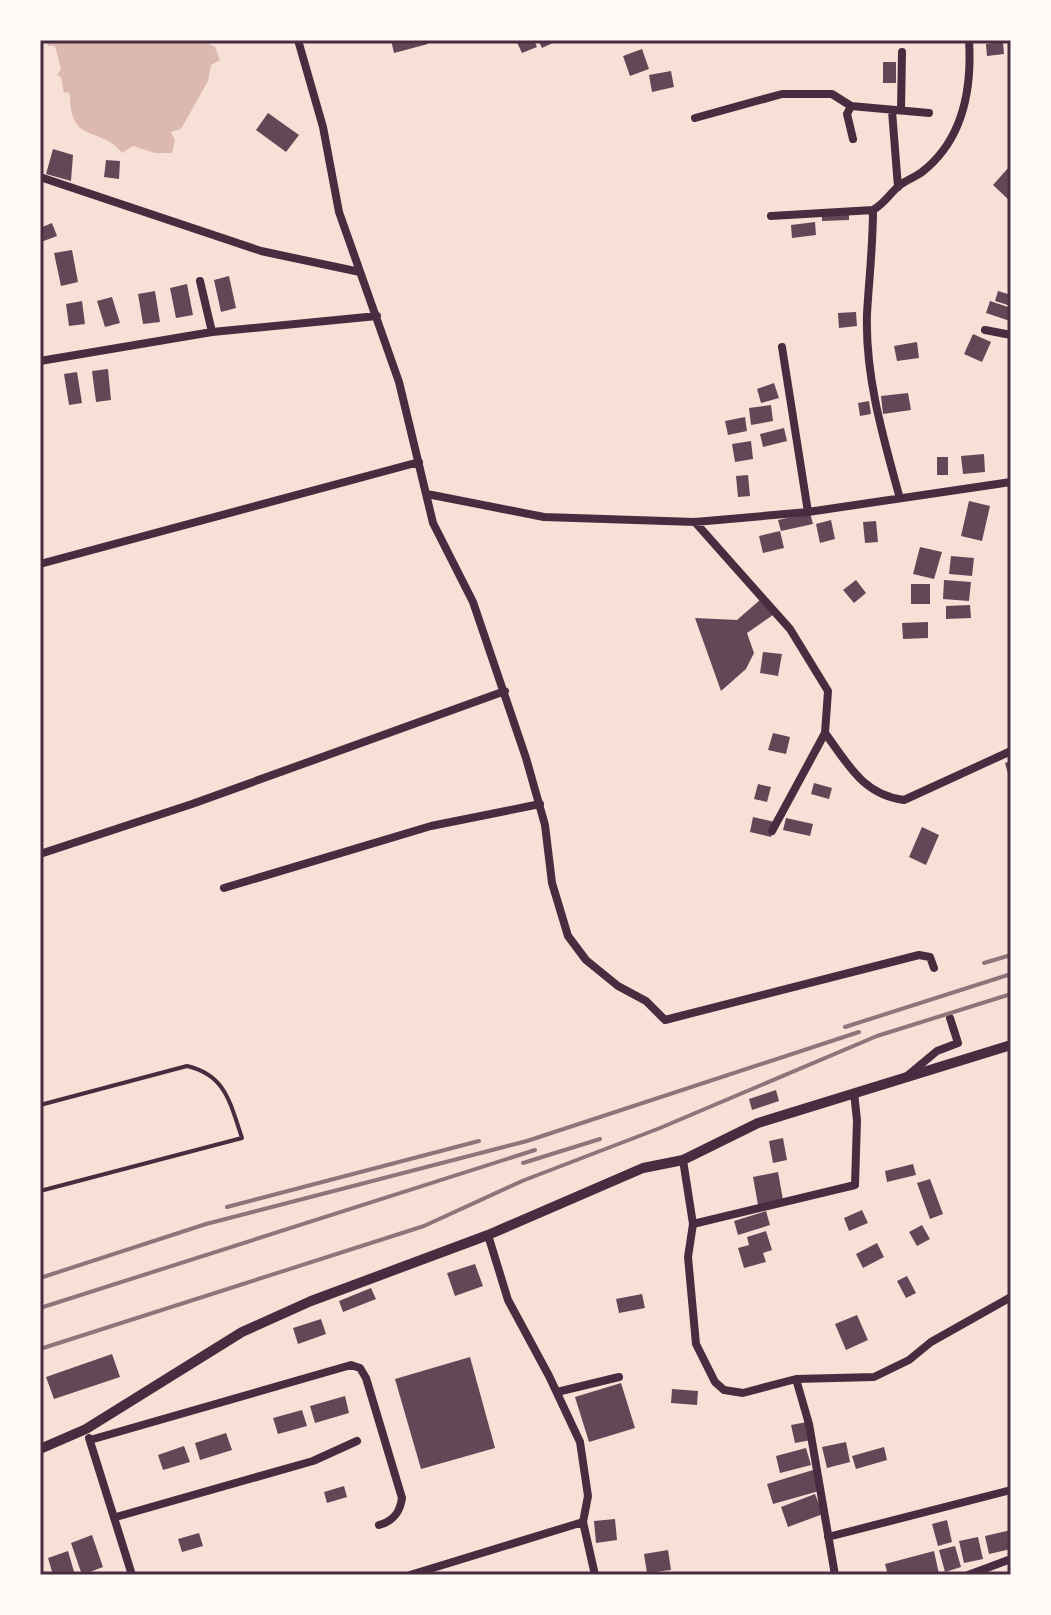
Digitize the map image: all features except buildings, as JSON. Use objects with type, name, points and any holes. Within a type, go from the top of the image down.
[{"type":"street","points":[[298,40],[323,127],[339,212],[399,382],[433,523],[469,592],[505,691],[540,804],[552,883],[568,936],[586,960],[618,986],[646,1001],[665,1020],[919,955],[930,957],[934,968]]},
{"type":"street","points":[[771,216],[873,210],[886,202],[898,187],[924,170],[951,137],[966,104],[971,74],[969,40]]},
{"type":"street","points":[[898,187],[896,111],[902,52]]},
{"type":"street","points":[[695,118],[782,94],[832,94],[851,106],[929,113]]},
{"type":"street","points":[[851,106],[847,114],[853,139]]},
{"type":"street","points":[[40,177],[261,251],[360,272]]},
{"type":"street","points":[[873,210],[873,266],[867,316],[870,357],[877,414],[899,495]]},
{"type":"street","points":[[200,281],[212,332]]},
{"type":"street","points":[[40,361],[212,332],[377,316]]},
{"type":"street","points":[[985,330],[1011,335]]},
{"type":"street","points":[[782,347],[808,512]]},
{"type":"street","points":[[40,564],[419,462]]},
{"type":"street","points":[[427,494],[544,517],[695,522],[808,512],[899,495],[1011,482]]},
{"type":"street","points":[[695,522],[790,629],[828,691],[825,733],[772,831]]},
{"type":"street","points":[[40,854],[192,804],[505,691]]},
{"type":"street","points":[[825,733],[866,788],[884,798],[904,800],[1011,751]]},
{"type":"street","points":[[224,888],[431,826],[540,804]]},
{"type":"street","points":[[907,1076],[937,1051],[958,1043],[950,1018]]},
{"type":"street","points":[[88,1434],[242,1332],[488,1235],[643,1168],[683,1160],[758,1123],[1011,1045]]},
{"type":"street","points":[[693,1224],[855,1185],[857,1120],[854,1093]]},
{"type":"street","points":[[683,1160],[693,1224],[688,1257],[696,1344],[715,1382],[724,1390],[743,1393],[796,1379],[874,1377],[1011,1297]]},
{"type":"street","points":[[488,1235],[508,1300],[557,1392],[584,1460],[588,1496],[583,1522],[595,1575]]},
{"type":"street","points":[[40,1449],[351,1365],[360,1368],[366,1378],[402,1498],[401,1510],[388,1522],[379,1525]]},
{"type":"street","points":[[557,1392],[619,1377]]},
{"type":"street","points":[[796,1379],[809,1424],[835,1575]]},
{"type":"street","points":[[88,1434],[132,1575]]},
{"type":"street","points":[[116,1517],[313,1461],[357,1441]]},
{"type":"street","points":[[828,1537],[1011,1490]]},
{"type":"street","points":[[410,1575],[583,1522]]},
{"type":"street","points":[[968,1575],[1011,1559]]},
{"type":"lane","points":[[40,1105],[187,1066],[208,1071],[223,1087],[242,1138],[40,1191]]},
{"type":"shaded area","points":[[48,40],[203,40],[215,47],[220,60],[211,65],[208,81],[181,129],[171,132],[175,140],[172,153],[155,153],[133,146],[122,153],[75,122],[70,96],[68,92],[64,93],[61,77],[57,75],[61,69],[55,46],[48,46]]},
{"type":"railway","points":[[984,963],[1011,955]]},
{"type":"railway","points":[[845,1027],[1011,974]]},
{"type":"railway","points":[[40,1349],[424,1226],[522,1181],[660,1128],[877,1036],[1011,994]]},
{"type":"railway","points":[[40,1278],[206,1224],[527,1141],[859,1032]]},
{"type":"railway","points":[[523,1163],[600,1139]]},
{"type":"railway","points":[[227,1207],[479,1141]]},
{"type":"railway","points":[[40,1308],[535,1150]]}]
